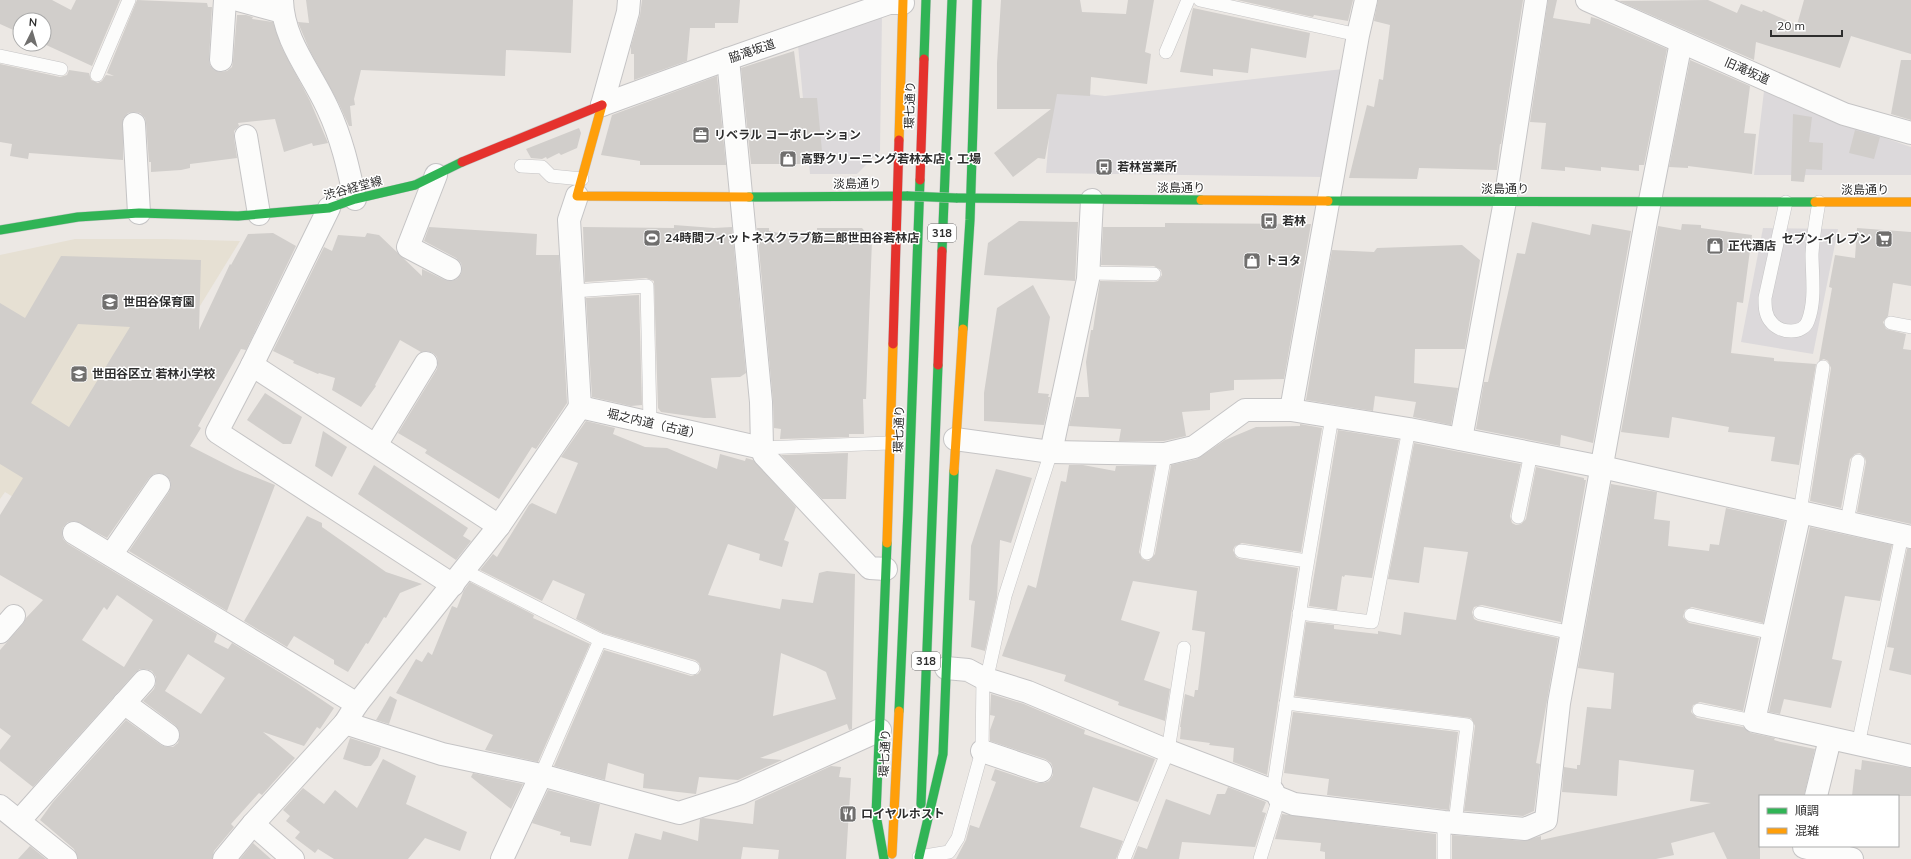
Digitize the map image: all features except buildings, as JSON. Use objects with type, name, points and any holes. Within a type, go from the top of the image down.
[{"type":"main road","name":"環七通り","points":[[892,859],[908,510],[926,0]]},
{"type":"main road","name":"318","points":[[919,858],[952,0]]},
{"type":"main road","points":[[919,858],[943,754],[955,439],[971,198],[977,0]]},
{"type":"main road","points":[[884,859],[876,815],[886,569],[903,2]]},
{"type":"main road","name":"渋谷経堂線","points":[[0,230],[78,217],[139,213],[238,216],[329,208],[355,199],[415,185],[520,137],[602,105]]},
{"type":"main road","points":[[579,187],[602,105]]},
{"type":"main road","name":"淡島通り","points":[[579,187],[742,197],[908,196],[1092,200],[1505,202],[1911,202]]},
{"type":"street","points":[[221,60],[225,0]]},
{"type":"street","points":[[238,0],[282,6],[295,49],[328,108],[346,153],[355,199]]},
{"type":"street","points":[[602,105],[628,12],[629,0]]},
{"type":"street","points":[[1291,410],[1358,35],[1366,0]]},
{"type":"street","points":[[1461,439],[1505,202],[1536,0]]},
{"type":"street","name":"旧滝坂道","points":[[1587,0],[1844,114],[1911,133]]},
{"type":"street","name":"脇滝坂道","points":[[602,105],[889,3],[903,2]]},
{"type":"street","points":[[946,668],[968,670],[983,678],[1028,692],[1168,751],[1276,794],[1294,804],[1525,829],[1546,820],[1559,703],[1650,202],[1681,42]]},
{"type":"street","points":[[728,59],[761,402],[762,448],[764,455],[870,568],[886,569]]},
{"type":"street","points":[[134,124],[139,213]]},
{"type":"street","points":[[246,136],[259,214]]},
{"type":"street","points":[[436,175],[408,247],[450,269]]},
{"type":"street","points":[[224,859],[253,824],[345,723],[357,704],[499,526],[580,407],[569,220],[579,187]]},
{"type":"street","points":[[1051,452],[1089,273],[1092,200]]},
{"type":"street","points":[[329,208],[252,366],[216,432],[459,578]]},
{"type":"street","points":[[376,445],[426,363]]},
{"type":"street","points":[[252,366],[499,526]]},
{"type":"street","name":"堀之内道（古道）","points":[[580,407],[762,448]]},
{"type":"street","points":[[955,439],[1051,452],[1165,454],[1194,447],[1245,410],[1291,410],[1409,428],[1602,467],[1907,536]]},
{"type":"street","points":[[111,555],[159,485]]},
{"type":"street","points":[[1800,512],[1754,721],[1911,756]]},
{"type":"street","points":[[74,532],[357,704]]},
{"type":"street","points":[[19,821],[144,681]]},
{"type":"street","points":[[124,703],[168,735]]},
{"type":"street","points":[[345,723],[442,754],[541,775],[679,813],[741,793],[880,730]]},
{"type":"street","points":[[1816,795],[1830,739]]},
{"type":"street","points":[[982,751],[1041,771]]},
{"type":"street","points":[[502,859],[541,775]]},
{"type":"street","points":[[0,806],[66,859]]},
{"type":"street","points":[[253,824],[293,859]]},
{"type":"street","points":[[1804,847],[1852,859]]},
{"type":"lane","points":[[97,75],[130,0]]},
{"type":"lane","points":[[1166,52],[1188,0]]},
{"type":"lane","points":[[1200,0],[1358,35]]},
{"type":"lane","points":[[0,56],[61,69]]},
{"type":"lane","points":[[522,166],[542,167],[551,176],[579,187]]},
{"type":"lane","points":[[1786,202],[1765,298],[1765,308],[1767,318],[1774,326],[1781,330],[1790,331],[1802,328],[1808,322],[1812,304],[1814,230],[1819,202]]},
{"type":"lane","points":[[1089,273],[1154,274]]},
{"type":"lane","points":[[573,292],[647,286],[650,423]]},
{"type":"lane","points":[[1891,323],[1911,327]]},
{"type":"lane","points":[[1800,512],[1823,367]]},
{"type":"lane","points":[[1260,859],[1276,794],[1286,703],[1299,613],[1332,417]]},
{"type":"lane","points":[[1299,613],[1372,622],[1409,428]]},
{"type":"lane","points":[[762,448],[889,443]]},
{"type":"lane","points":[[919,858],[949,852],[958,838],[982,751],[983,678],[989,668],[1005,596],[1051,452]]},
{"type":"lane","points":[[1518,517],[1531,453]]},
{"type":"lane","points":[[1147,553],[1165,454]]},
{"type":"lane","points":[[1847,522],[1858,461]]},
{"type":"lane","points":[[1858,745],[1907,536]]},
{"type":"lane","points":[[1241,551],[1308,561]]},
{"type":"lane","points":[[459,578],[600,640],[693,668]]},
{"type":"lane","points":[[1480,614],[1572,633]]},
{"type":"lane","points":[[1691,615],[1773,633]]},
{"type":"lane","points":[[541,775],[600,640]]},
{"type":"lane","points":[[1124,859],[1168,751],[1184,648]]},
{"type":"lane","points":[[1286,703],[1467,726],[1444,859]]},
{"type":"lane","points":[[1699,710],[1754,721]]},
{"type":"shaded area","points":[[882,16],[880,151],[857,174],[810,174],[798,45]]},
{"type":"shaded area","points":[[1343,69],[1325,177],[1046,173],[1053,90],[1105,96]]},
{"type":"shaded area","points":[[1764,91],[1818,115],[1911,147],[1911,175],[1754,175]]},
{"type":"shaded area","points":[[1763,228],[1838,229],[1813,354],[1741,342]]},
{"type":"shaded area","name":"世田谷区立 若林小学校","points":[[75,239],[240,241],[63,528],[5,492],[0,499],[0,255]]},
{"type":"traffic: fast","points":[[924,59],[926,0]]},
{"type":"traffic: fast","points":[[942,251],[952,0]]},
{"type":"traffic: fast","points":[[963,329],[970,220],[977,0]]},
{"type":"traffic: fast","points":[[0,230],[78,217],[139,213],[238,216],[329,208],[355,199],[415,185],[462,162]]},
{"type":"traffic: fast","points":[[899,711],[920,180]]},
{"type":"traffic: fast","points":[[749,197],[908,196]]},
{"type":"traffic: fast","points":[[908,196],[956,198]]},
{"type":"traffic: fast","points":[[956,198],[1201,200]]},
{"type":"traffic: fast","points":[[1328,201],[1815,202]]},
{"type":"traffic: fast","points":[[921,804],[938,365]]},
{"type":"traffic: fast","points":[[919,857],[943,754],[954,471]]},
{"type":"traffic: fast","points":[[884,859],[876,815],[887,543]]},
{"type":"traffic: slow","points":[[899,140],[903,0]]},
{"type":"traffic: slow","points":[[602,105],[577,196],[749,197]]},
{"type":"traffic: slow","points":[[1201,200],[1328,201]]},
{"type":"traffic: slow","points":[[1815,202],[1911,202]]},
{"type":"traffic: slow","points":[[954,471],[963,329]]},
{"type":"traffic: slow","points":[[887,543],[893,344]]},
{"type":"traffic: slow","points":[[892,854],[899,711]]},
{"type":"traffic: jam","points":[[920,180],[924,59]]},
{"type":"traffic: jam","points":[[462,162],[602,105]]},
{"type":"traffic: jam","points":[[893,344],[899,140]]},
{"type":"traffic: jam","points":[[938,365],[942,251]]},
{"type":"place","name":"リベラル コーポレーション","points":[[701,135]]},
{"type":"place","name":"高野クリーニング若林本店・工場","points":[[788,159]]},
{"type":"place","name":"若林営業所","points":[[1104,167]]},
{"type":"place","name":"若林","points":[[1269,221]]},
{"type":"place","name":"24時間フィットネスクラブ筋二郎世田谷若林店","points":[[652,238]]},
{"type":"place","name":"セブン-イレブン","points":[[1884,239]]},
{"type":"place","name":"正代酒店","points":[[1715,246]]},
{"type":"place","name":"トヨタ","points":[[1252,261]]},
{"type":"place","name":"世田谷保育園","points":[[110,302]]},
{"type":"place","name":"世田谷区立 若林小学校","points":[[79,374]]},
{"type":"place","name":"ロイヤルホスト","points":[[848,814]]}]
